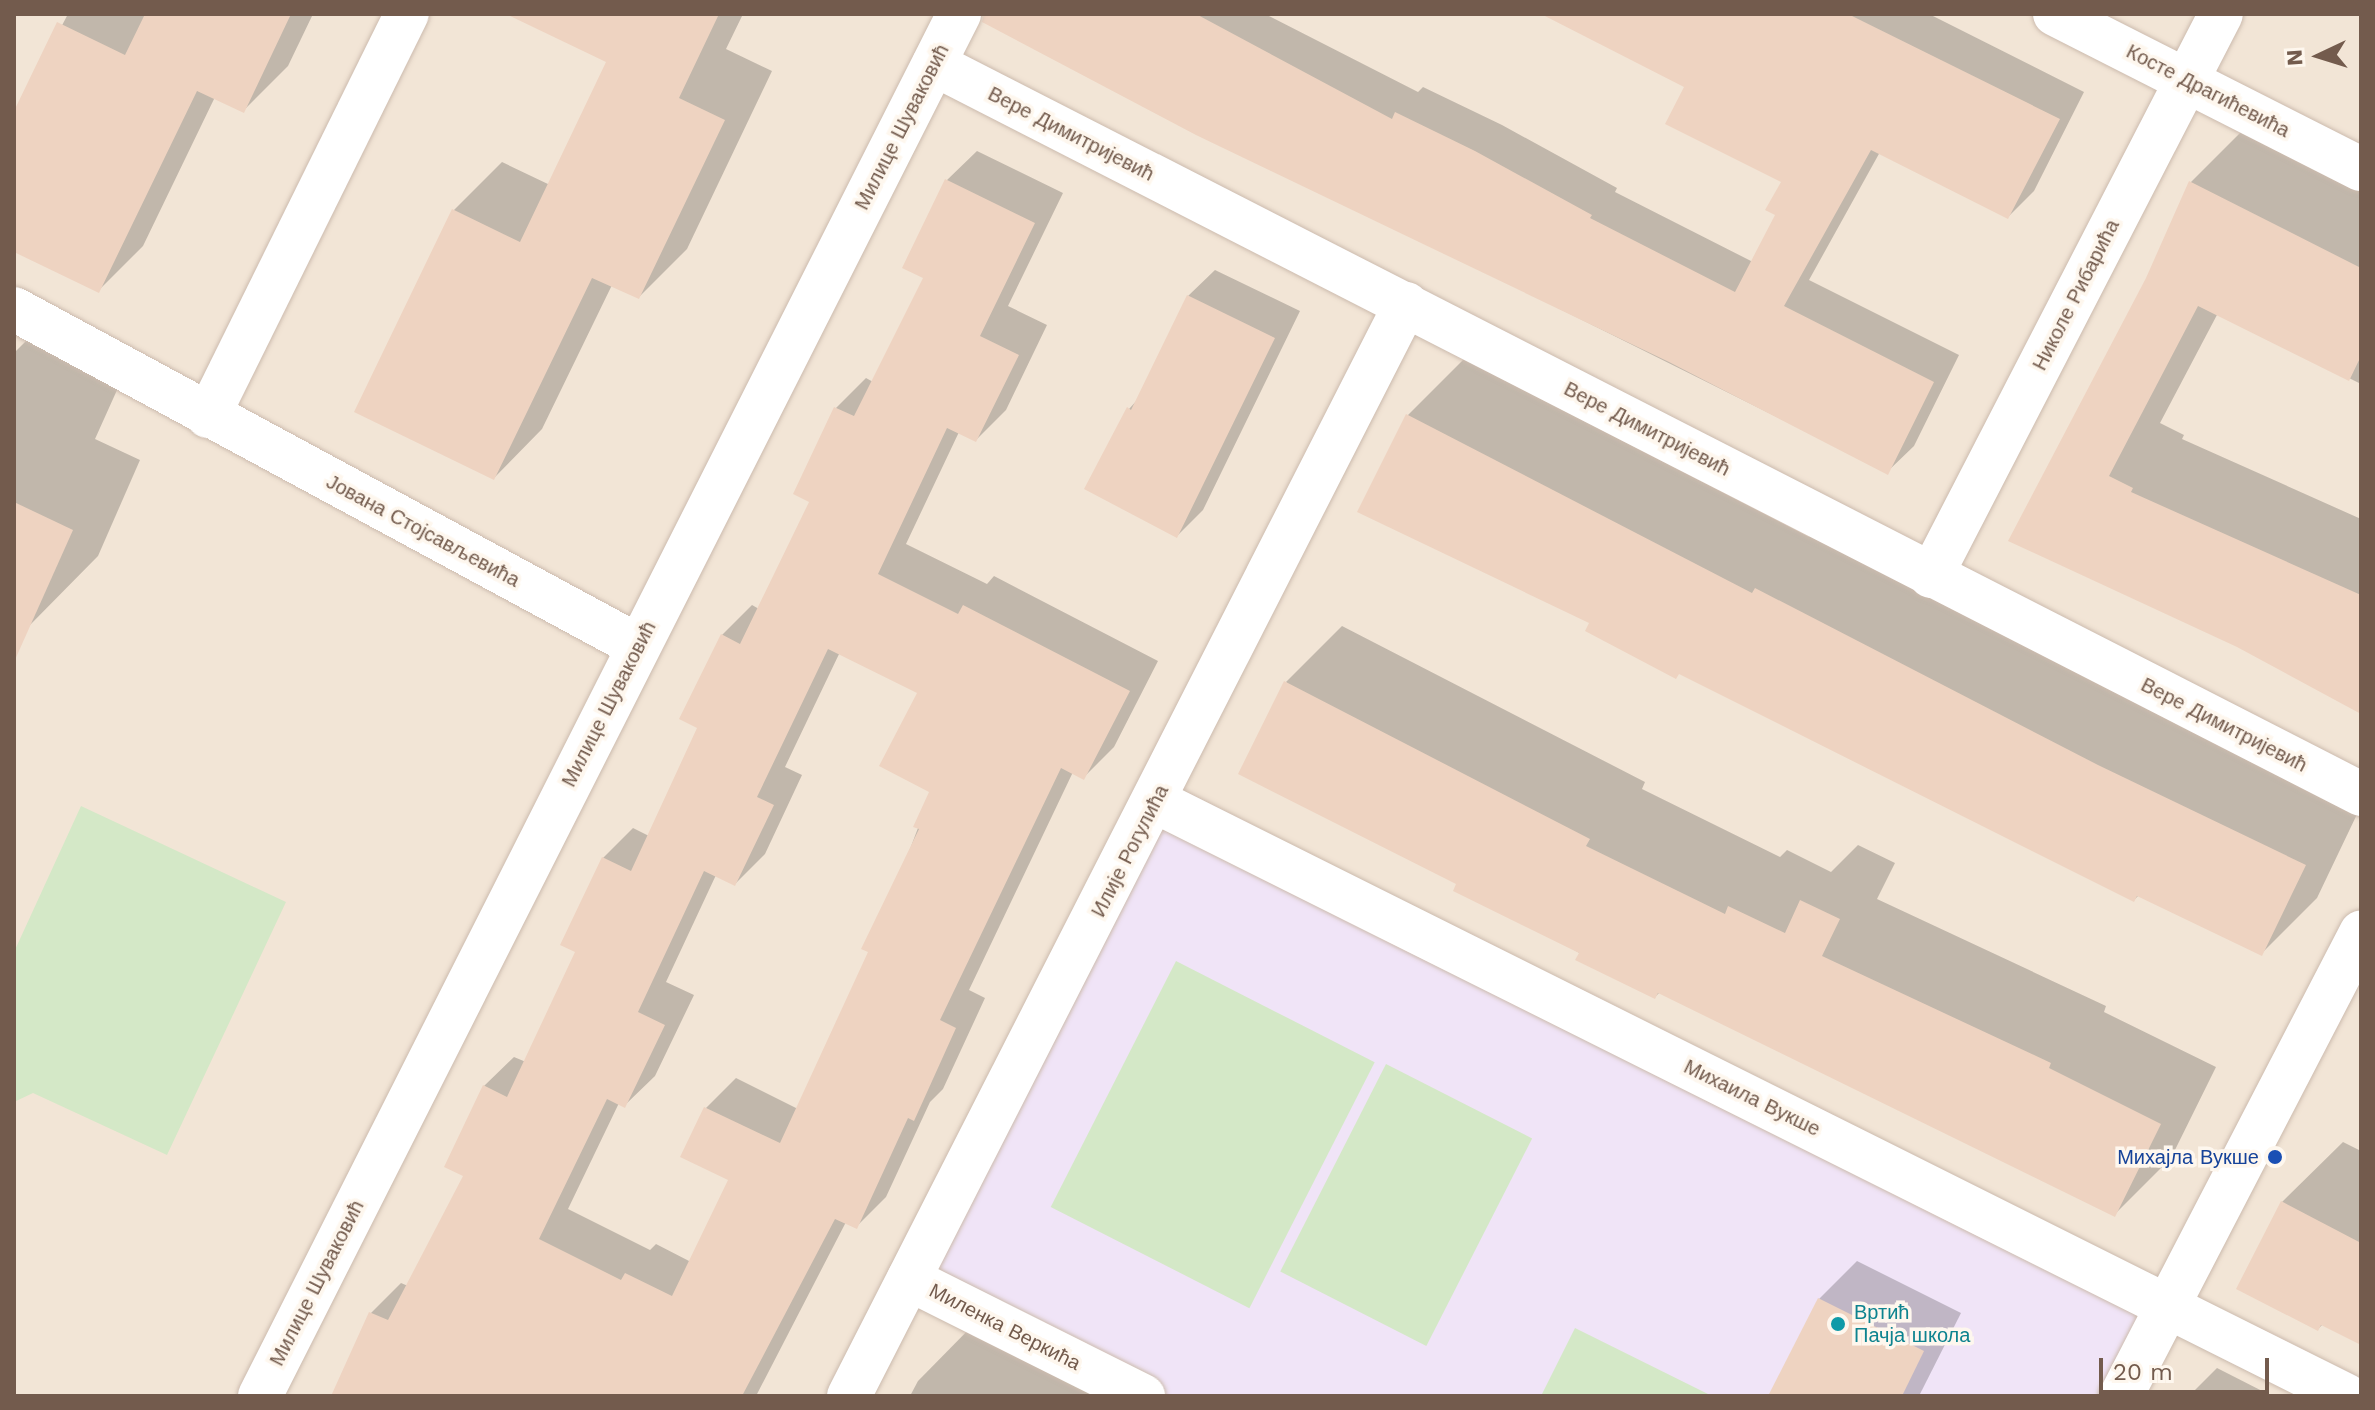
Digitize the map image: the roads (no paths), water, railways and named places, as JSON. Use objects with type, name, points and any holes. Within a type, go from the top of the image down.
[{"type":"street","points":[[208,416],[407,14]]},
{"type":"street","name":"Милице Шуваковић","points":[[260,1396],[959,14]]},
{"type":"street","name":"Косте Драгићевића","points":[[2055,14],[2361,169]]},
{"type":"street","name":"Николе Рибарића","points":[[1931,576],[2221,14]]},
{"type":"street","name":"Вере Димитријевић","points":[[934,64],[2361,794]]},
{"type":"street","name":"Илије Рогулића","points":[[849,1396],[1406,304]]},
{"type":"street","name":"Јована Стојсављевића","points":[[14,309],[638,646]]},
{"type":"street","name":"Михаила Вукше","points":[[1155,801],[2347,1396]]},
{"type":"street","points":[[2121,1396],[2361,933]]},
{"type":"street","name":"Миленка Веркића","points":[[909,1279],[1143,1396]]},
{"type":"place","name":"Михајла Вукше","points":[[2275,1157]]},
{"type":"place","name":"Вртић Пачја школа","points":[[1838,1324]]}]
